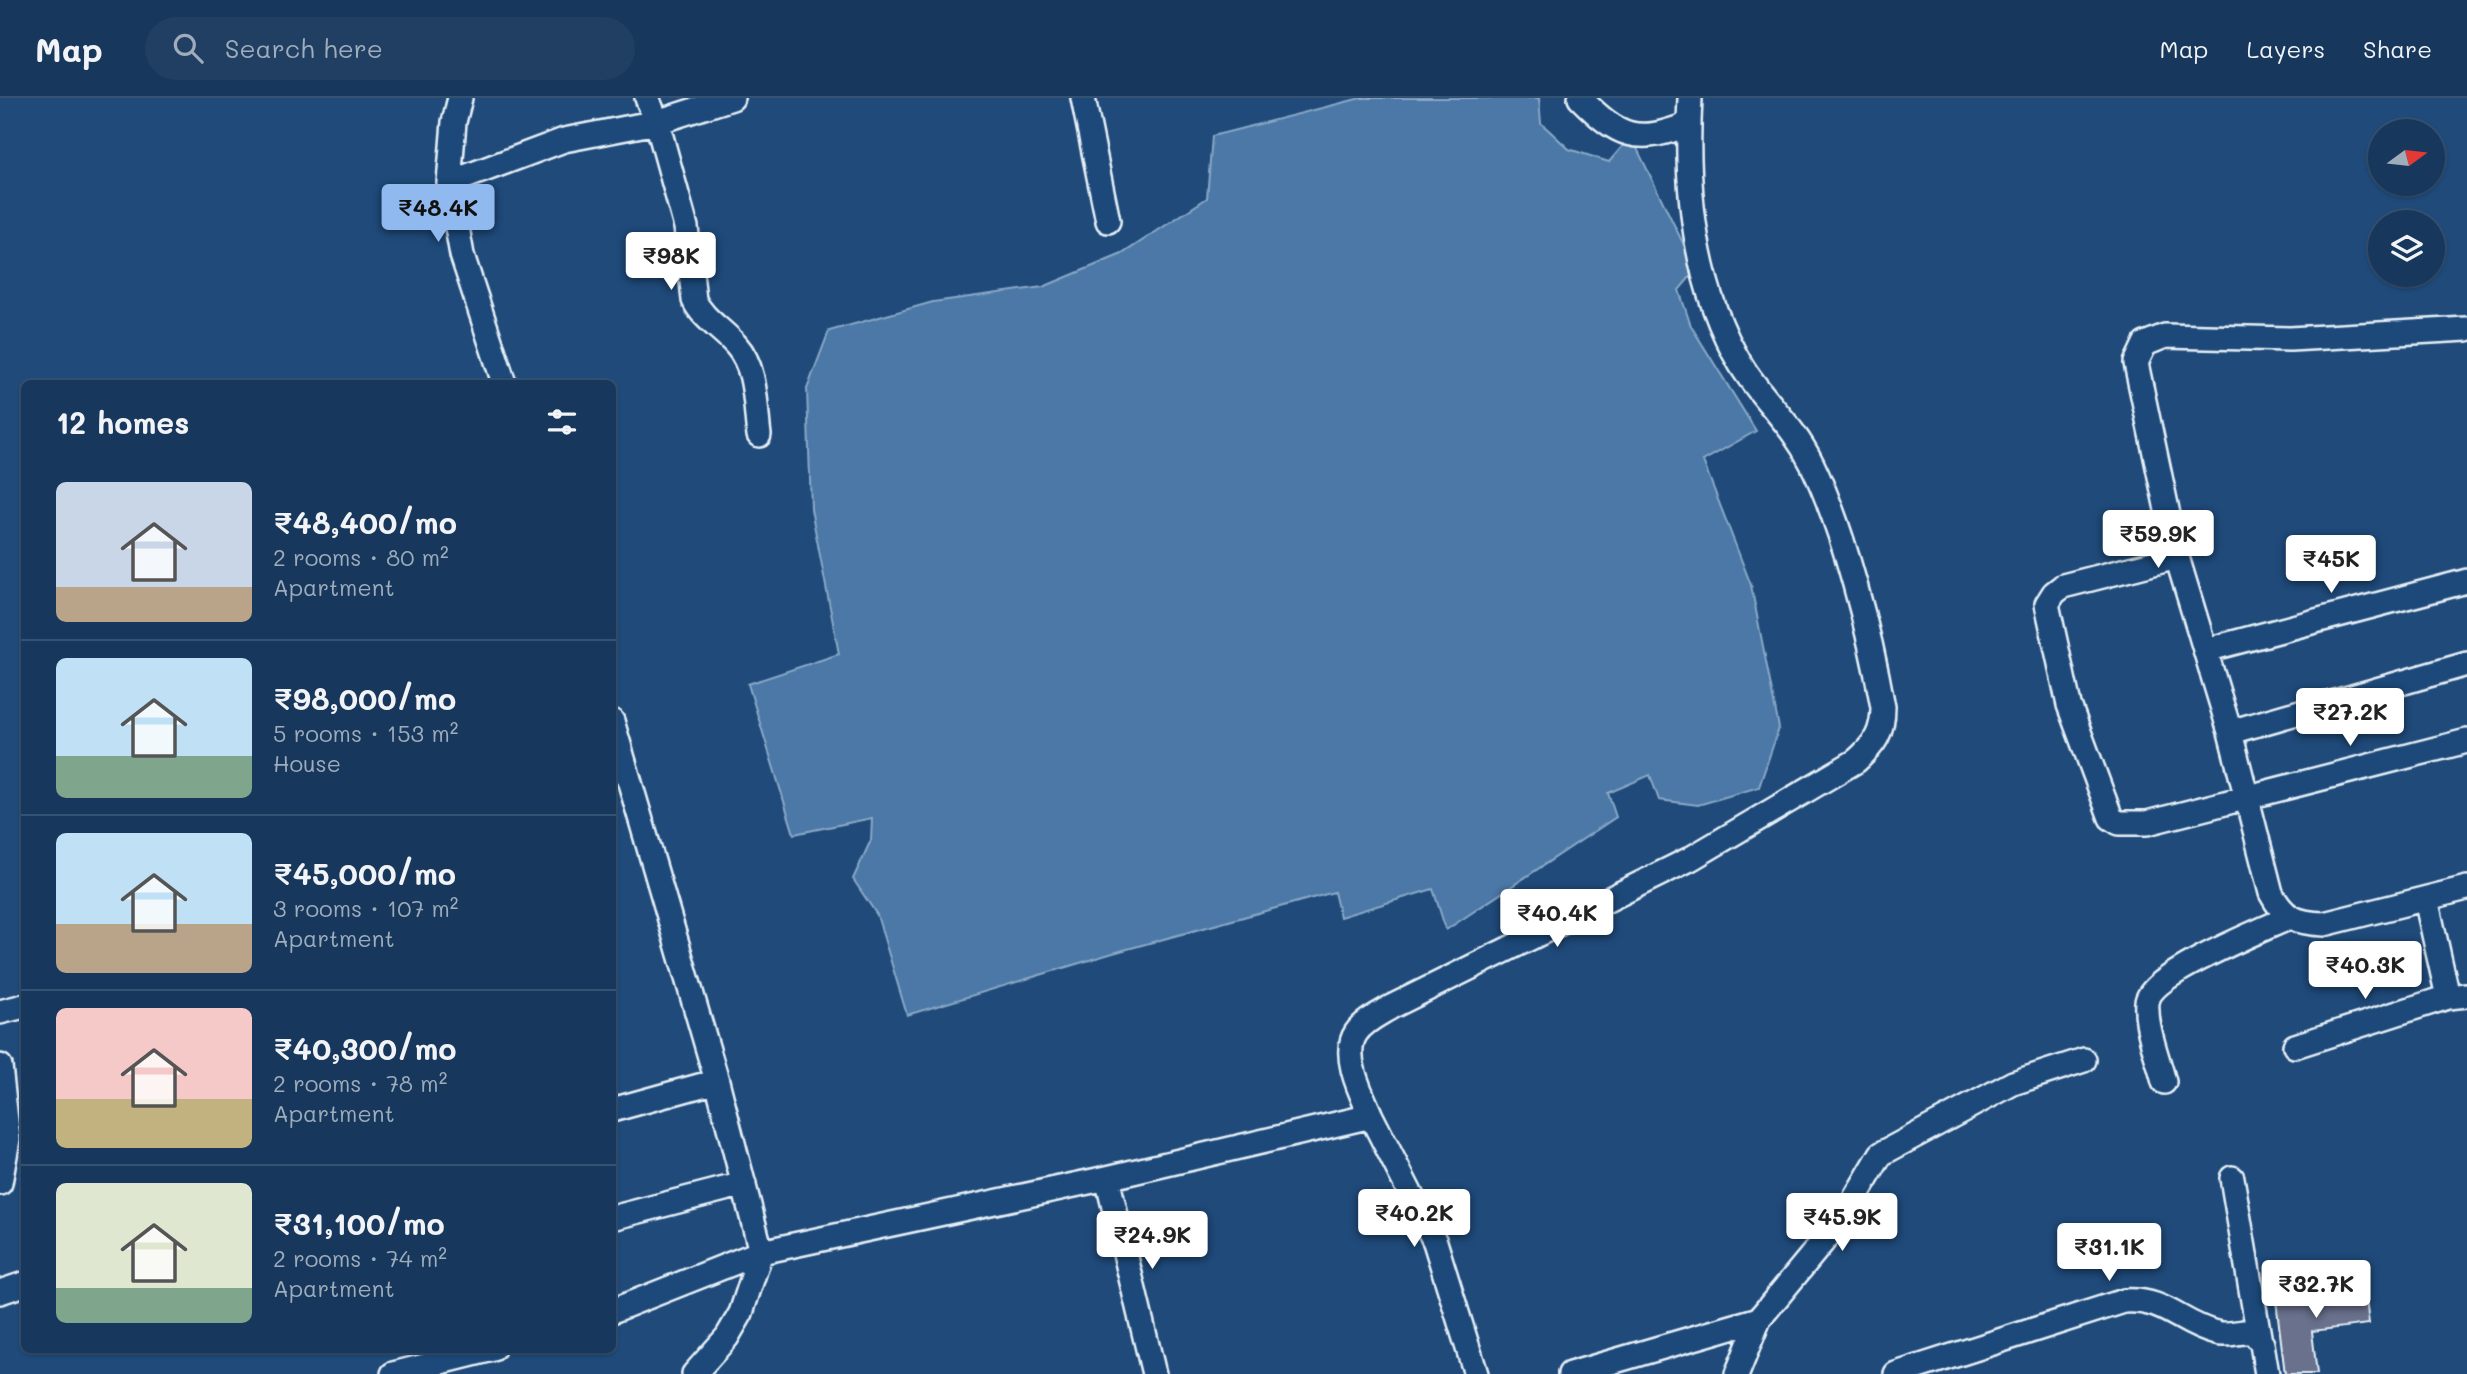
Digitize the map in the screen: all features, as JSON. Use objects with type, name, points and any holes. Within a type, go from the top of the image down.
[{"type":"street","points":[[460,98],[454,122],[449,183],[462,255],[503,380]]},
{"type":"street","points":[[647,98],[657,121],[686,227],[694,300],[699,309],[737,346],[747,362],[759,435]]},
{"type":"street","points":[[1083,98],[1108,221]]},
{"type":"street","points":[[1580,98],[1601,119],[1623,134],[1643,137],[1689,124]]},
{"type":"street","points":[[1476,1374],[1435,1242],[1358,1085],[1352,1047],[1356,1034],[1368,1022],[1391,1007],[1690,859],[1856,761],[1875,744],[1883,728],[1878,680],[1846,557],[1813,467],[1795,431],[1741,365],[1719,318],[1693,222],[1689,185],[1690,98]]},
{"type":"street","points":[[449,183],[565,140],[657,121],[727,99]]},
{"type":"street","points":[[2467,329],[2290,339],[2165,337],[2145,344],[2136,363],[2138,384],[2177,557],[2230,732],[2244,798],[2271,893],[2288,918],[2301,923],[2324,924],[2467,888]]},
{"type":"street","points":[[2177,557],[2079,582],[2054,593],[2047,604],[2047,615],[2069,705],[2104,806],[2111,818],[2119,823],[2147,823],[2467,741]]},
{"type":"street","points":[[2206,650],[2467,582]]},
{"type":"street","points":[[2230,732],[2467,663]]},
{"type":"street","points":[[616,735],[717,1081],[761,1252],[741,1312],[727,1337],[694,1374]]},
{"type":"street","points":[[2295,1046],[2457,996],[2426,899]]},
{"type":"street","points":[[2164,1082],[2148,1018],[2147,1001],[2152,990],[2180,969],[2288,918]]},
{"type":"street","points":[[0,1012],[21,1007]]},
{"type":"street","points":[[1737,1374],[1759,1319],[1846,1215],[1881,1154],[2012,1083],[2084,1060]]},
{"type":"street","points":[[0,1066],[8,1139],[0,1183]]},
{"type":"street","points":[[616,1109],[717,1081]]},
{"type":"street","points":[[616,1309],[761,1252],[1107,1178],[1371,1116]]},
{"type":"street","points":[[1107,1178],[1154,1374]]},
{"type":"street","points":[[2232,1178],[2267,1374]]},
{"type":"street","points":[[616,1217],[744,1184]]},
{"type":"street","points":[[0,1292],[21,1285]]},
{"type":"street","points":[[1896,1374],[2123,1301],[2152,1302],[2214,1333],[2224,1335],[2248,1331],[2259,1336]]},
{"type":"street","points":[[1570,1374],[1759,1319]]},
{"type":"street","points":[[393,1374],[477,1353]]},
{"type":"water","points":[[1361,98],[1539,98],[1541,123],[1569,149],[1609,162],[1631,136],[1696,270],[1679,290],[1691,326],[1756,431],[1703,461],[1751,585],[1779,728],[1759,787],[1698,805],[1659,800],[1650,775],[1608,793],[1616,817],[1446,930],[1433,889],[1340,917],[1334,892],[1113,953],[907,1015],[877,915],[853,879],[871,840],[872,818],[794,834],[748,684],[839,654],[811,509],[807,389],[829,331],[933,302],[1043,287],[1122,254],[1207,198],[1212,136]]},
{"type":"building","points":[[2364,1282],[2369,1324],[2312,1331],[2317,1374],[2285,1374],[2275,1292]]}]
